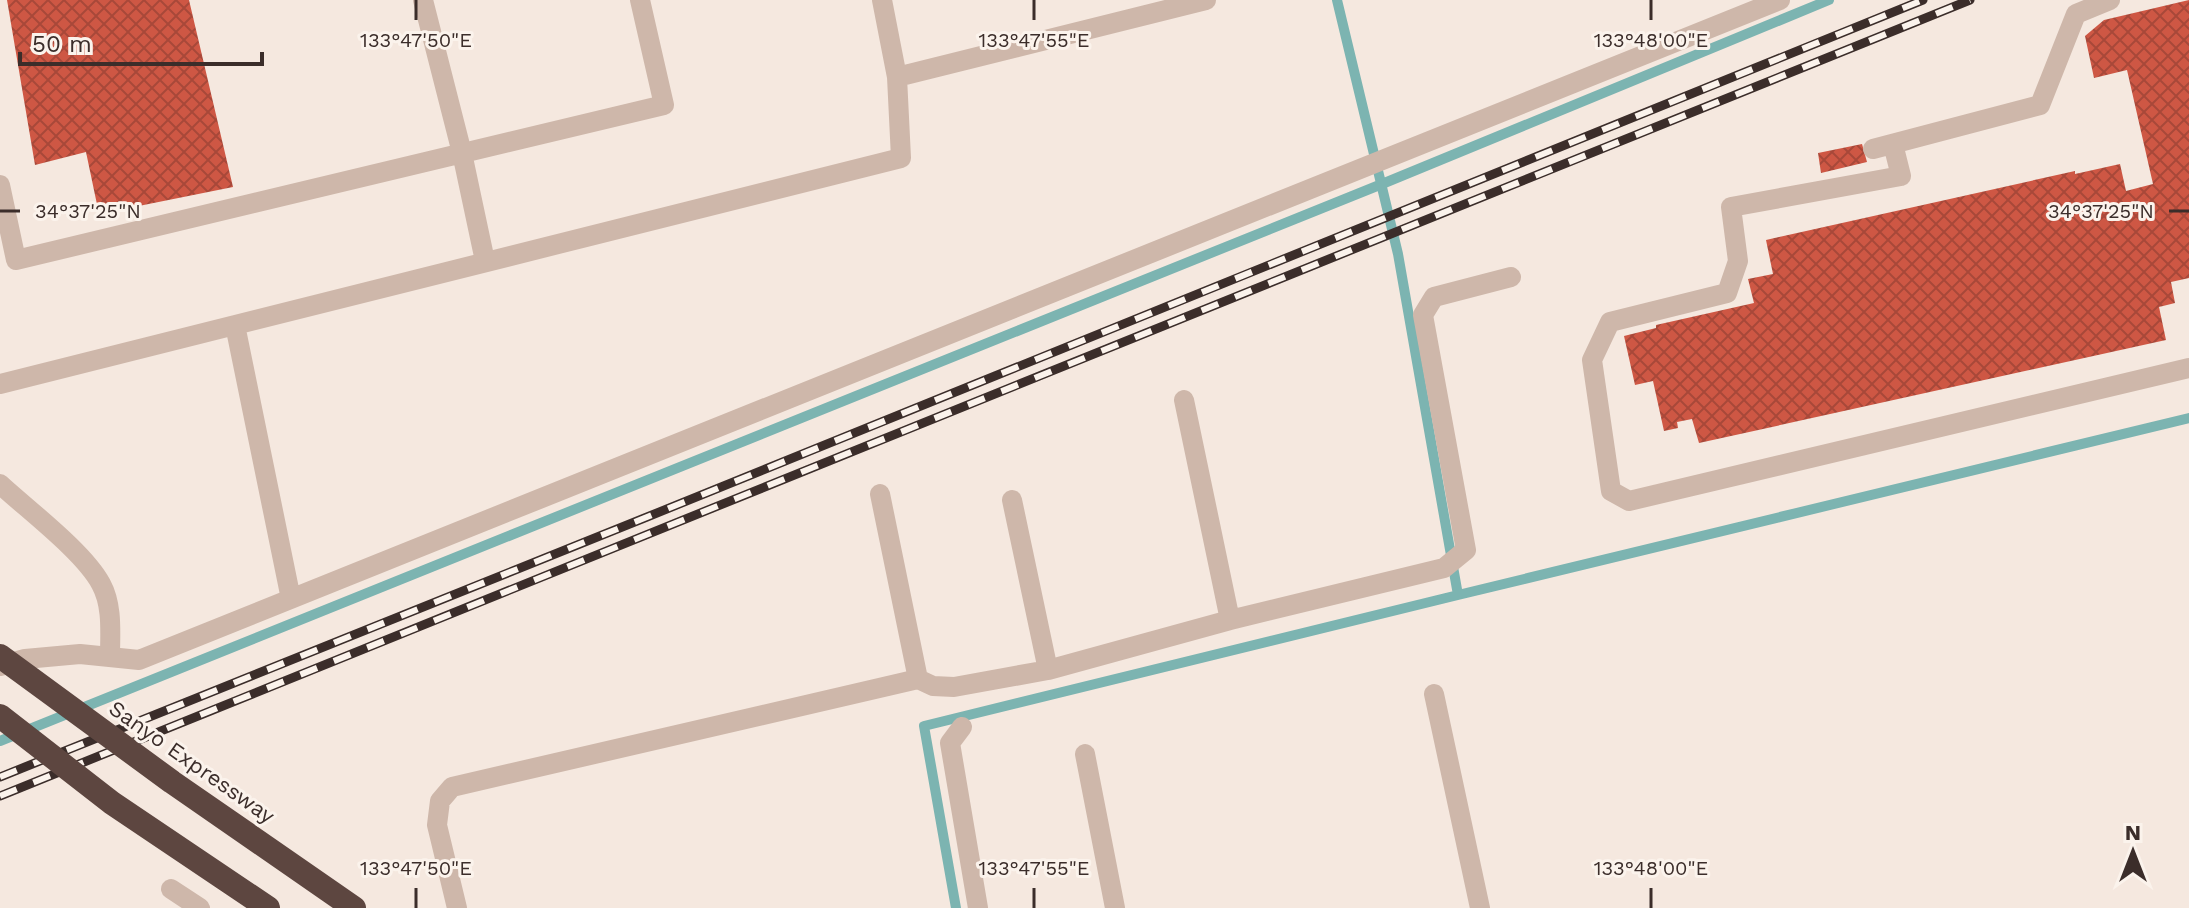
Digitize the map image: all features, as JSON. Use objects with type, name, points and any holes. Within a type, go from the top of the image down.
[{"type":"highway","name":"Sanyo Expressway","points":[[0,656],[172,782],[354,908]]},
{"type":"highway","points":[[0,716],[112,803],[268,908]]},
{"type":"street","points":[[423,0],[462,153],[485,261]]},
{"type":"street","points":[[0,185],[16,260],[664,105],[640,0]]},
{"type":"street","points":[[0,384],[901,158],[897,77],[882,0]]},
{"type":"street","points":[[897,77],[1206,0]]},
{"type":"street","points":[[0,666],[25,659],[80,654],[139,660],[1780,0]]},
{"type":"street","points":[[2110,0],[2076,14],[2040,105],[1883,146],[1901,176],[1731,207],[1738,261],[1727,293],[1610,322],[1592,360],[1611,491],[1629,501],[2189,368]]},
{"type":"street","points":[[457,908],[437,825],[440,801],[452,787],[918,679],[933,686],[954,687],[1048,670],[1230,620],[1444,568],[1466,550],[1423,315],[1434,297],[1511,277]]},
{"type":"street","points":[[235,325],[291,599]]},
{"type":"street","points":[[1184,400],[1230,620]]},
{"type":"street","points":[[0,484],[78,555],[101,585],[110,615],[110,657]]},
{"type":"street","points":[[880,494],[918,679]]},
{"type":"street","points":[[1012,500],[1048,670]]},
{"type":"street","points":[[1434,694],[1480,908]]},
{"type":"street","points":[[962,727],[950,743],[978,908]]},
{"type":"street","points":[[1085,754],[1115,908]]},
{"type":"street","points":[[171,889],[200,908]]},
{"type":"building","points":[[7,0],[189,0],[233,187],[99,214],[86,152],[35,165]]},
{"type":"building","points":[[2189,0],[2189,278],[2171,282],[2175,303],[2159,307],[2166,340],[1699,443],[1692,419],[1677,422],[1678,428],[1664,431],[1653,381],[1635,385],[1624,336],[1656,328],[1656,325],[1754,303],[1748,279],[1773,274],[1766,240],[2075,171],[2075,174],[2120,164],[2126,191],[2153,184],[2127,70],[2094,78],[2085,36],[2104,20]]},
{"type":"building","points":[[1862,144],[1867,162],[1821,173],[1818,153]]},
{"type":"waterway","points":[[1337,0],[1398,254],[1458,595],[2189,418]]},
{"type":"waterway","points":[[0,741],[1382,184],[1829,0]]},
{"type":"waterway","points":[[956,908],[924,726],[1458,595]]},
{"type":"railway","points":[[0,777],[1923,0]]},
{"type":"railway","points":[[0,796],[1970,0]]}]
